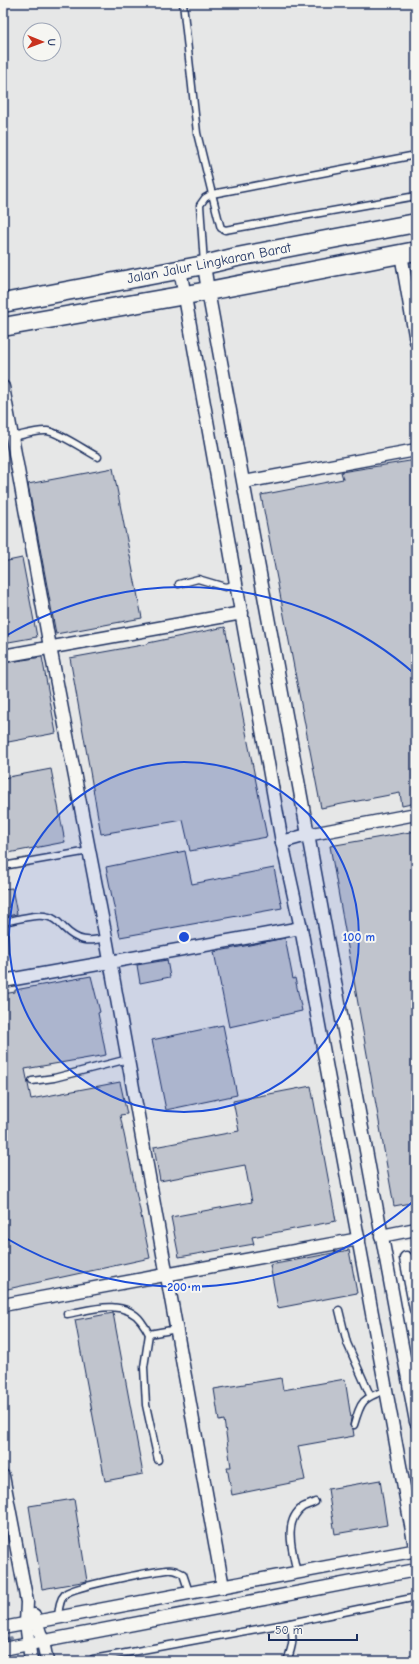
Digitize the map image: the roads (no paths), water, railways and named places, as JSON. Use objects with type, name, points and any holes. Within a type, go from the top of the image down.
[{"type":"main road","name":"Jalan Jalur Lingkaran Barat","points":[[3,302],[204,265],[238,257],[416,223]]},
{"type":"main road","name":"Jalan Jalur Lingkaran Barat","points":[[3,327],[208,291],[409,253]]},
{"type":"street","points":[[409,253],[416,341]]},
{"type":"street","points":[[204,265],[307,835],[416,1422]]},
{"type":"street","points":[[3,1628],[412,1551],[415,1549],[301,928],[282,842],[180,269]]},
{"type":"street","points":[[3,386],[50,647],[106,938],[168,1274],[223,1587]]},
{"type":"street","points":[[244,482],[416,450]]},
{"type":"street","points":[[3,656],[242,613]]},
{"type":"street","points":[[282,842],[307,835],[416,814]]},
{"type":"street","points":[[3,981],[301,928]]},
{"type":"street","points":[[381,1236],[416,1229]]},
{"type":"street","points":[[3,1305],[359,1239]]},
{"type":"street","points":[[406,1258],[416,1309]]},
{"type":"street","points":[[3,1476],[31,1622],[28,1644],[31,1661]]},
{"type":"street","points":[[3,1649],[416,1570]]},
{"type":"street","points":[[31,1622],[43,1642],[47,1661]]},
{"type":"lane","points":[[183,3],[197,133],[221,228],[225,230],[416,196]]},
{"type":"lane","points":[[204,265],[200,205],[205,198],[212,194],[416,155]]},
{"type":"lane","points":[[13,437],[47,431],[56,433],[98,457]]},
{"type":"lane","points":[[179,584],[198,579],[225,587],[237,584]]},
{"type":"lane","points":[[3,866],[89,851]]},
{"type":"lane","points":[[3,922],[48,916],[54,919],[77,938],[89,941],[106,938]]},
{"type":"lane","points":[[32,1081],[54,1078],[128,1059]]},
{"type":"lane","points":[[67,1314],[112,1306],[121,1308],[141,1321],[149,1334],[144,1367],[146,1405],[158,1460]]},
{"type":"lane","points":[[339,1310],[347,1343],[370,1395]]},
{"type":"lane","points":[[149,1334],[177,1328]]},
{"type":"lane","points":[[354,1426],[360,1405],[370,1395],[387,1390]]},
{"type":"lane","points":[[297,1573],[290,1533],[294,1518],[302,1508],[315,1502]]},
{"type":"lane","points":[[58,1617],[60,1602],[67,1593],[82,1587],[166,1570],[176,1570],[183,1574],[189,1592]]},
{"type":"lane","points":[[92,1661],[412,1598],[416,1600]]},
{"type":"lane","points":[[287,1661],[292,1649],[293,1638],[290,1623]]},
{"type":"waterway","points":[[3,1640],[11,1638]]}]
